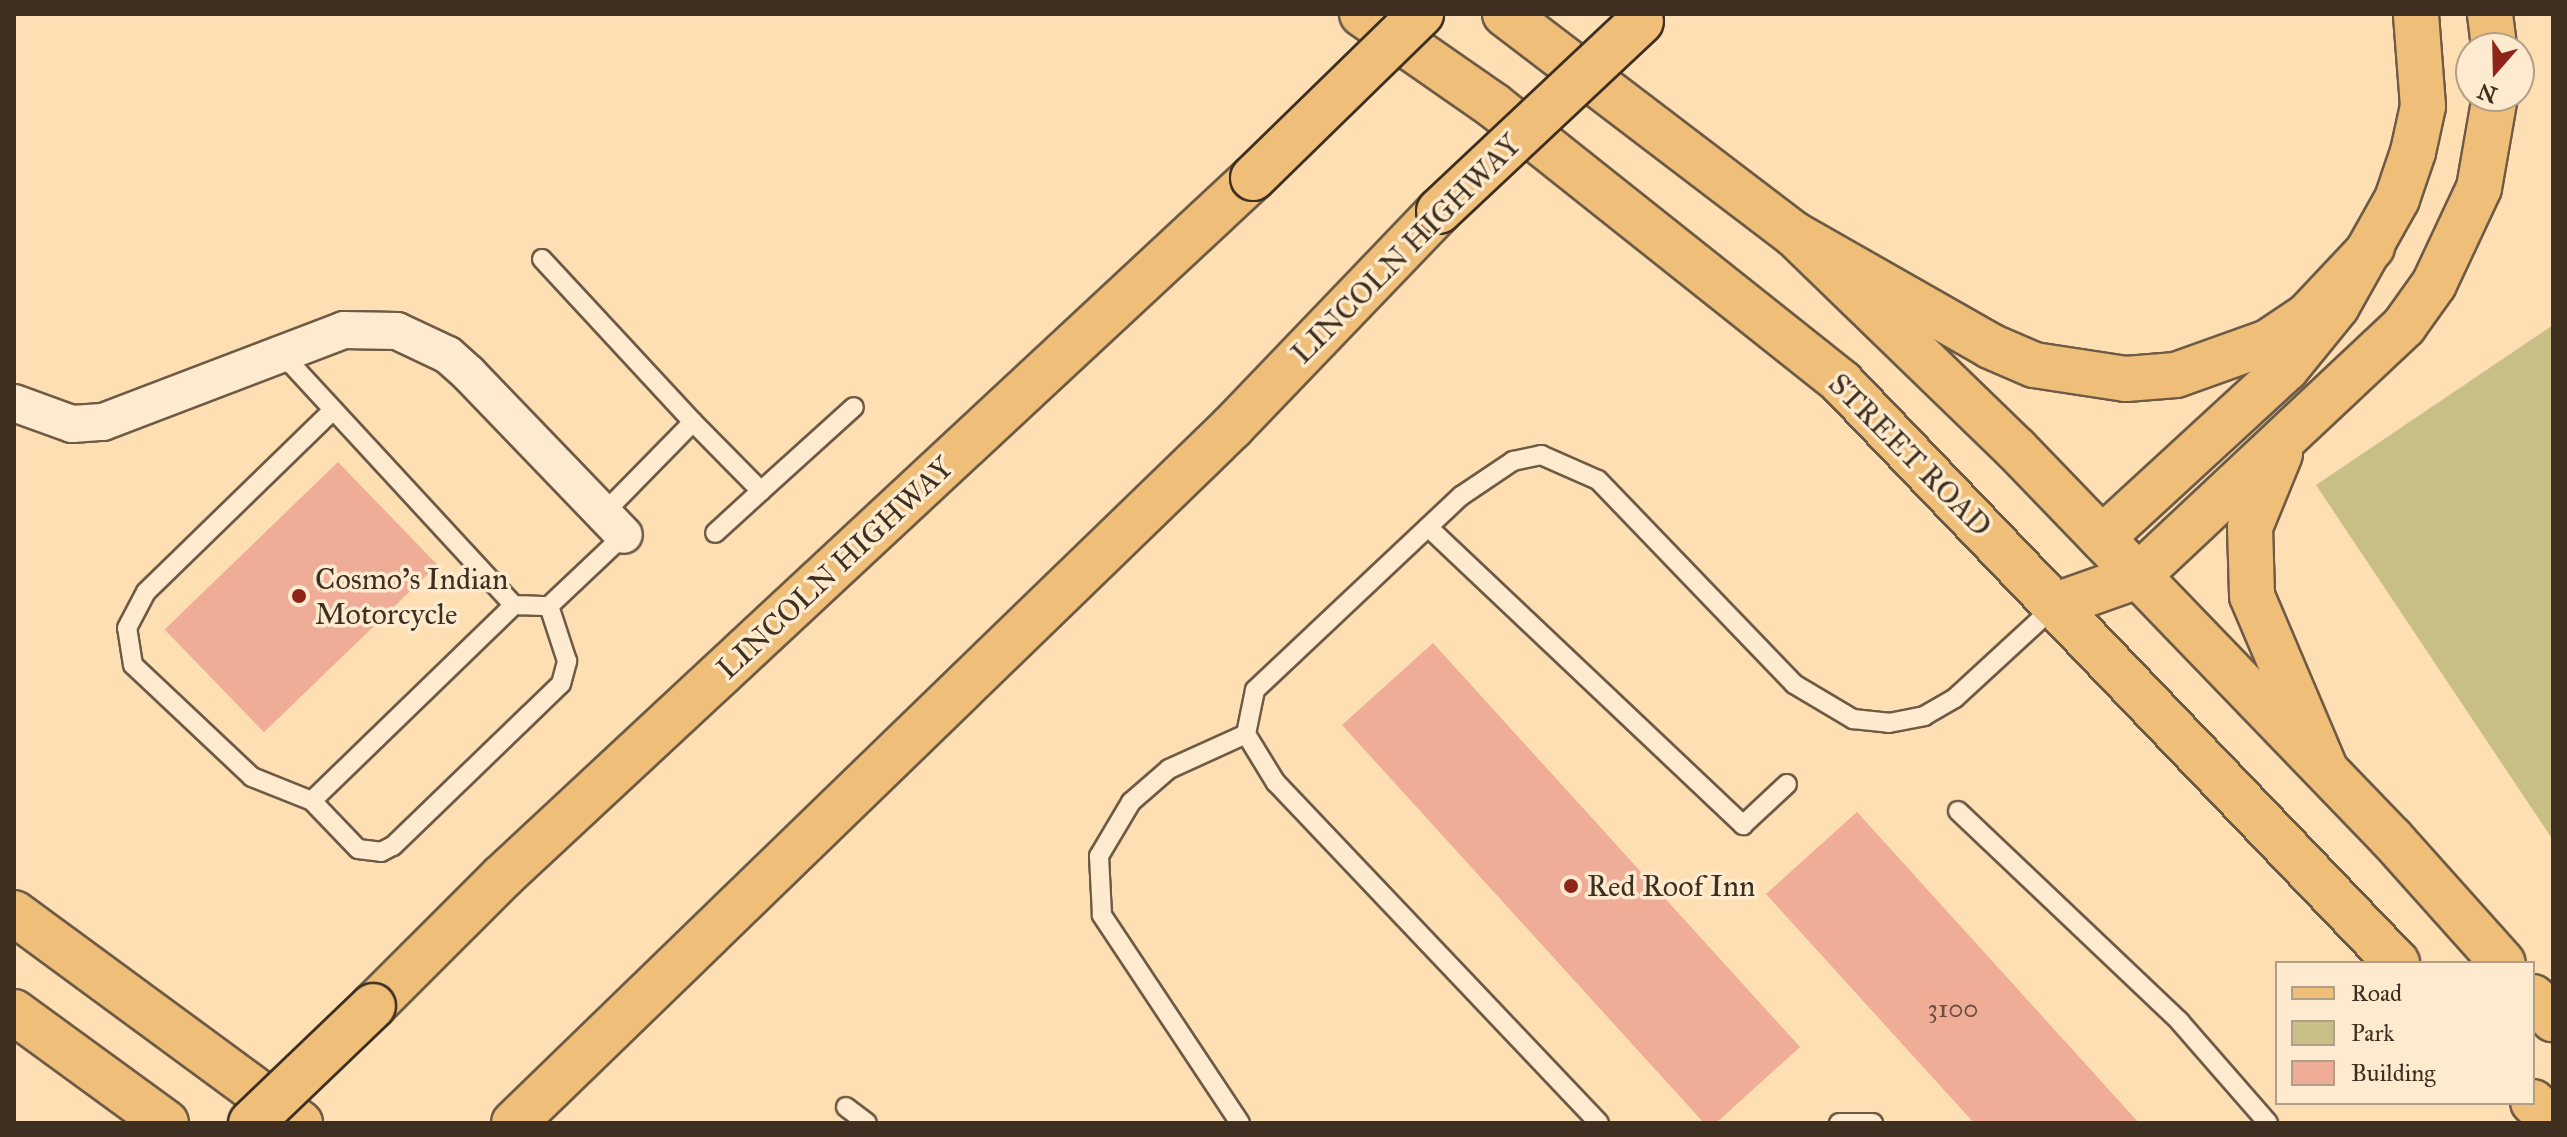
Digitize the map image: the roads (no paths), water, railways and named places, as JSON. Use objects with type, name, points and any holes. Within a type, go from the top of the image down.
[{"type":"main road","name":"STREET ROAD","points":[[1362,14],[1493,105],[1842,383],[2395,961]]},
{"type":"main road","name":"LINCOLN HIGHWAY","points":[[251,1123],[502,877],[1253,178],[1421,14]]},
{"type":"main road","points":[[1505,14],[1794,234],[2102,538],[2326,770],[2501,961]]},
{"type":"main road","points":[[2056,605],[2102,538],[2286,369],[2337,306],[2397,199],[2423,106],[2416,14]]},
{"type":"main road","name":"LINCOLN HIGHWAY","points":[[516,1122],[1232,427],[1439,211],[1644,17]]},
{"type":"main road","points":[[2056,605],[2138,576],[2367,365],[2434,284],[2479,188],[2492,112]]},
{"type":"main road","points":[[1794,234],[1990,346],[2049,368],[2126,379],[2176,375],[2268,342],[2307,316],[2372,247]]},
{"type":"main road","points":[[2292,434],[2259,495],[2247,563],[2264,630],[2326,770]]},
{"type":"main road","points":[[14,913],[300,1123]]},
{"type":"main road","points":[[2535,999],[2553,1019]]},
{"type":"main road","points":[[14,1012],[166,1123]]},
{"type":"main road","points":[[2535,1104],[2553,1122]]},
{"type":"street","points":[[14,403],[72,424],[103,422],[357,328],[397,331],[423,341],[469,374],[614,525]]},
{"type":"lane","points":[[542,259],[761,491]]},
{"type":"lane","points":[[282,354],[514,605],[549,606]]},
{"type":"lane","points":[[715,533],[854,407]]},
{"type":"lane","points":[[333,410],[146,592],[127,628],[133,665],[252,777],[312,801],[358,849],[381,852],[393,846],[561,684],[567,661],[549,606]]},
{"type":"lane","points":[[549,606],[693,422]]},
{"type":"lane","points":[[1599,1123],[1276,783],[1246,734],[1255,690],[1487,475],[1513,461],[1541,455],[1572,465],[1598,480],[1794,684],[1853,719],[1889,723],[1924,716],[1955,698],[2056,605]]},
{"type":"lane","points":[[1428,527],[1743,825],[1787,784]]},
{"type":"lane","points":[[312,801],[514,605]]},
{"type":"lane","points":[[1240,1123],[1102,915],[1099,856],[1131,802],[1169,769],[1246,734]]},
{"type":"lane","points":[[1958,811],[2180,1022],[2268,1123]]},
{"type":"lane","points":[[846,1107],[867,1123]]},
{"type":"lane","points":[[1839,1123],[1873,1123]]},
{"type":"place","name":"Cosmo's Indian Motorcycle","points":[[299,596]]},
{"type":"place","name":"Red Roof Inn","points":[[1571,886]]}]
